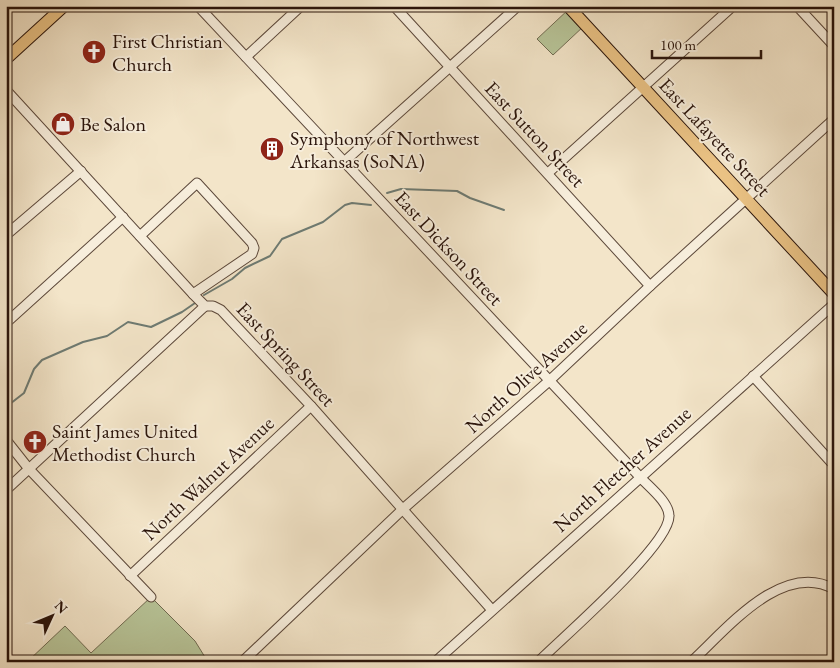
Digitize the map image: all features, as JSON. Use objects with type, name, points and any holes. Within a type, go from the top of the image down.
[{"type":"main road","points":[[6,59],[64,6]]},
{"type":"main road","name":"East Lafayette Street","points":[[568,6],[834,294]]},
{"type":"street","name":"East Dickson Street","points":[[198,6],[667,508],[669,517],[664,532],[633,570],[538,662]]},
{"type":"street","points":[[246,57],[301,6]]},
{"type":"street","name":"East Sutton Street","points":[[394,6],[650,286]]},
{"type":"street","points":[[345,162],[518,6]]},
{"type":"street","points":[[548,174],[733,6]]},
{"type":"street","points":[[797,6],[834,46]]},
{"type":"street","name":"East Spring Street","points":[[6,90],[193,294],[205,306],[213,306],[222,310],[311,406],[492,610]]},
{"type":"street","name":"North Olive Avenue","points":[[242,662],[403,510],[549,381],[650,286],[834,119]]},
{"type":"street","points":[[6,236],[80,171]]},
{"type":"street","points":[[140,236],[197,183],[252,243],[254,248],[252,254],[193,294]]},
{"type":"street","points":[[6,323],[122,217]]},
{"type":"street","name":"North Fletcher Avenue","points":[[435,662],[834,304]]},
{"type":"street","points":[[6,490],[205,306]]},
{"type":"street","points":[[754,376],[831,462]]},
{"type":"street","name":"North Walnut Avenue","points":[[130,576],[311,406]]},
{"type":"street","points":[[6,440],[29,469],[151,597]]},
{"type":"street","points":[[690,662],[759,601],[790,583],[806,581],[822,583],[834,589]]},
{"type":"street","points":[[770,662],[785,660],[797,662]]},
{"type":"green space","points":[[570,8],[585,25],[553,55],[537,39]]},
{"type":"green space","points":[[151,597],[195,641],[208,662],[27,662],[65,626],[91,653]]},
{"type":"waterway","points":[[387,193],[401,189],[457,191],[470,198],[504,210]]},
{"type":"waterway","points":[[204,295],[232,279],[245,268],[270,256],[282,239],[323,222],[345,205],[352,203],[371,205]]},
{"type":"waterway","points":[[6,407],[24,393],[34,369],[42,360],[83,342],[107,336],[128,322],[151,327],[182,312],[195,303]]},
{"type":"place","name":"First Christian Church","points":[[94,52]]},
{"type":"place","name":"Be Salon","points":[[63,124]]},
{"type":"place","name":"Symphony of Northwest Arkansas (SoNA)","points":[[272,149]]},
{"type":"place","name":"Saint James United Methodist Church","points":[[35,442]]}]
